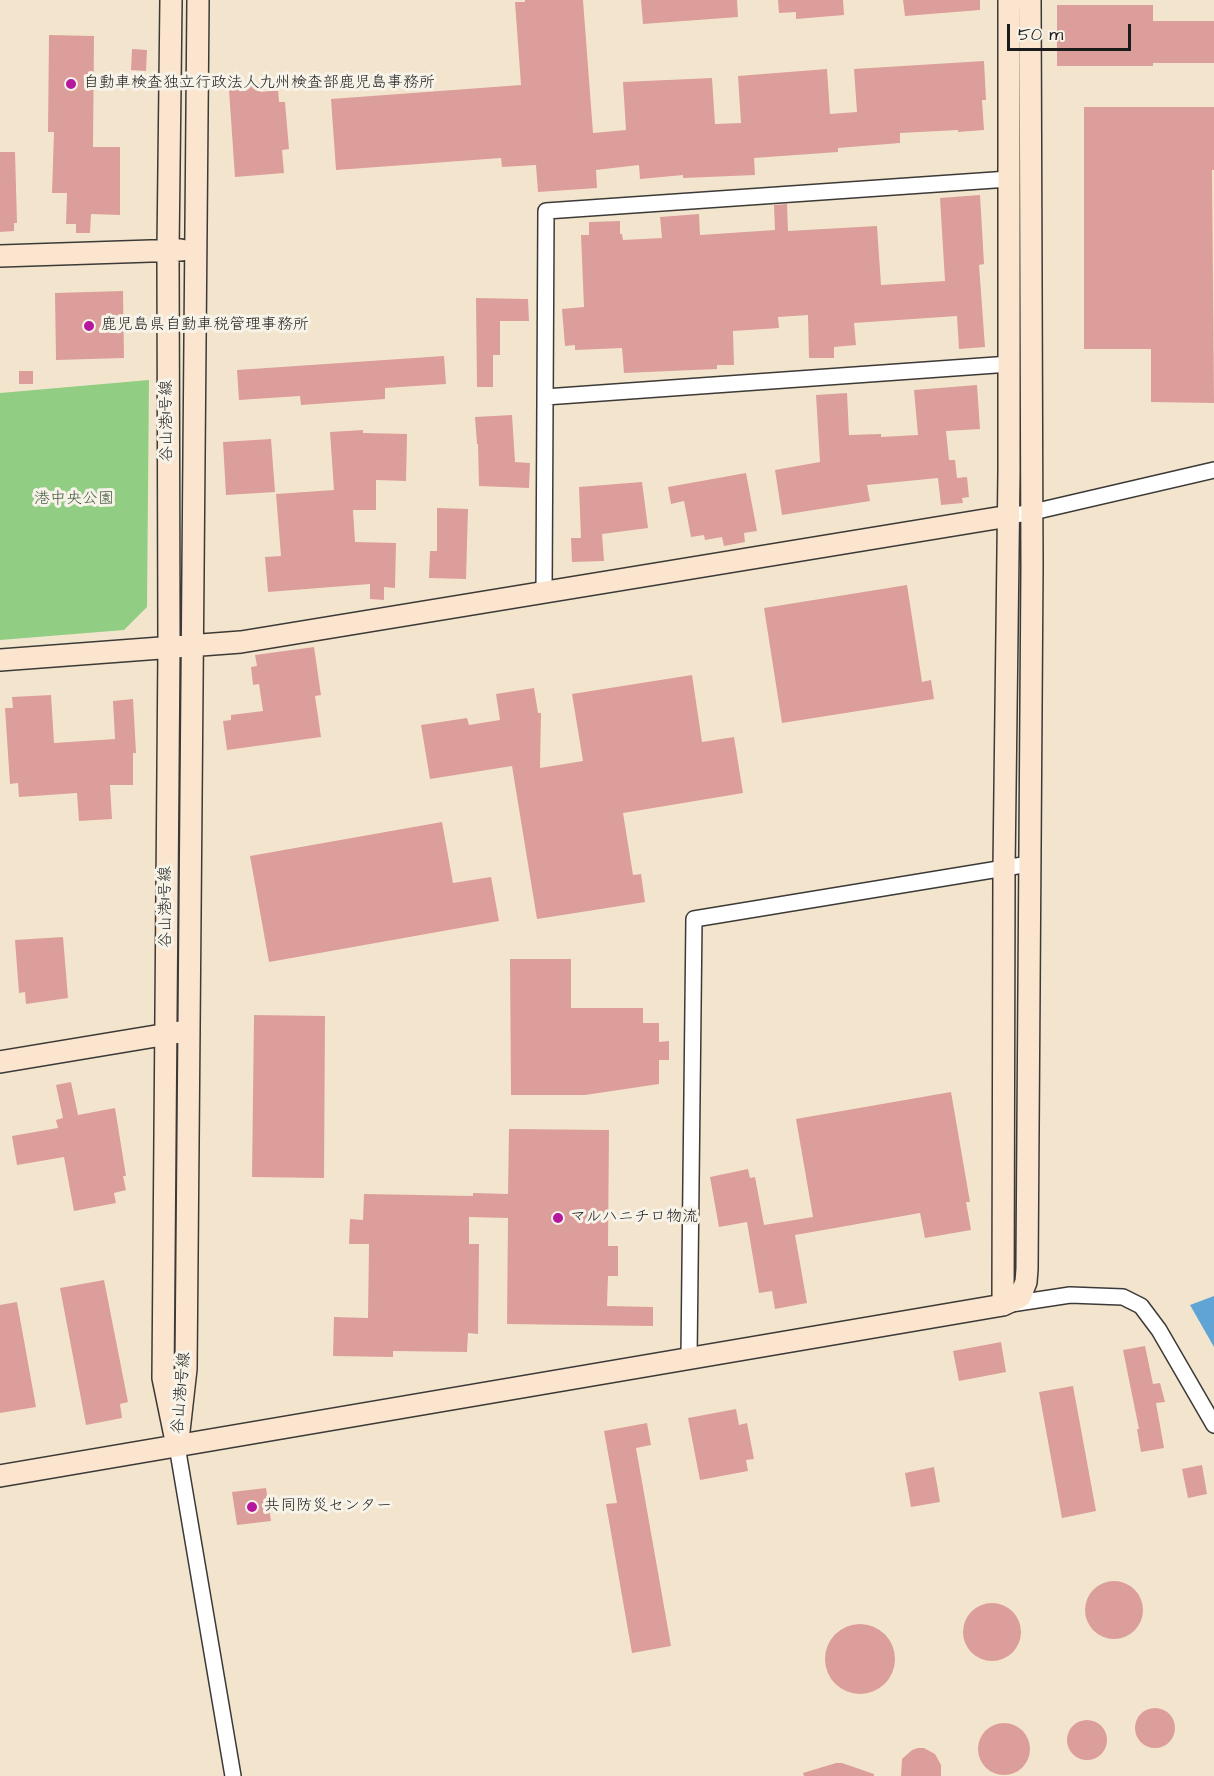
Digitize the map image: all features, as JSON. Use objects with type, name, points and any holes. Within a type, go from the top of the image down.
[{"type":"street","name":"谷山港1号線","points":[[171,0],[163,1378],[177,1446]]},
{"type":"street","name":"谷山港1号線","points":[[177,1446],[186,1369],[198,0]]},
{"type":"street","points":[[1003,1305],[1004,868],[1010,364],[1009,0]]},
{"type":"street","points":[[1003,1305],[1020,1297],[1026,1282],[1027,1269],[1033,512],[1030,0]]},
{"type":"street","points":[[544,592],[546,211],[1009,179]]},
{"type":"street","points":[[0,256],[196,250]]},
{"type":"street","points":[[545,397],[1010,364]]},
{"type":"street","points":[[0,660],[241,642],[1033,512],[1214,470]]},
{"type":"street","points":[[689,1358],[694,919],[1029,864]]},
{"type":"street","points":[[0,1062],[188,1030]]},
{"type":"street","points":[[0,1476],[1070,1295],[1123,1297],[1142,1305],[1160,1330],[1214,1425]]},
{"type":"street","points":[[177,1446],[233,1776]]},
{"type":"green space","name":"港中央公園","points":[[149,380],[147,607],[124,630],[0,640],[0,393]]},
{"type":"water","points":[[1214,1296],[1214,1347],[1190,1305]]},
{"type":"building","points":[[525,0],[583,0],[593,133],[626,130],[623,82],[712,78],[715,124],[741,123],[738,76],[827,69],[830,114],[857,112],[854,69],[984,61],[986,100],[982,100],[984,130],[900,133],[900,143],[838,148],[838,152],[754,158],[755,175],[683,178],[683,175],[640,179],[639,165],[596,170],[597,188],[538,192],[536,165],[502,167],[501,158],[336,170],[331,99],[521,85],[515,2],[525,2]]},
{"type":"building","points":[[641,0],[737,0],[738,17],[643,24]]},
{"type":"building","points":[[778,0],[843,0],[844,15],[796,19],[796,12],[779,13]]},
{"type":"building","points":[[903,0],[980,0],[980,10],[905,16]]},
{"type":"building","points":[[1057,5],[1153,5],[1153,21],[1214,21],[1214,63],[1153,63],[1153,66],[1057,66]]},
{"type":"building","points":[[49,35],[94,36],[93,147],[120,147],[120,215],[91,214],[90,233],[76,233],[76,224],[66,224],[67,193],[52,193],[54,132],[48,132]]},
{"type":"building","points":[[132,49],[147,50],[146,71],[131,70]]},
{"type":"building","points":[[260,84],[261,92],[278,90],[279,102],[285,102],[289,149],[282,150],[284,173],[235,177],[229,90]]},
{"type":"building","points":[[1084,107],[1214,107],[1214,170],[1212,170],[1214,403],[1151,402],[1151,349],[1084,349]]},
{"type":"building","points":[[0,152],[15,152],[17,223],[14,223],[14,231],[0,232]]},
{"type":"building","points":[[980,195],[984,264],[979,265],[985,347],[959,349],[957,316],[854,323],[856,345],[834,347],[834,358],[809,358],[808,315],[778,317],[779,328],[733,331],[734,365],[717,365],[717,369],[624,373],[622,348],[575,350],[575,345],[565,346],[562,309],[584,307],[581,235],[589,235],[589,222],[620,221],[620,234],[623,240],[662,238],[660,217],[699,214],[700,235],[775,230],[774,205],[787,204],[788,231],[877,226],[881,285],[945,281],[940,198]]},
{"type":"building","name":"鹿児島県自動車税管理事務所","points":[[123,291],[124,358],[56,360],[55,293]]},
{"type":"building","points":[[476,298],[528,299],[529,321],[500,321],[500,355],[493,355],[493,387],[477,387]]},
{"type":"building","points":[[444,356],[446,384],[385,388],[385,399],[301,405],[300,396],[239,400],[237,370]]},
{"type":"building","points":[[19,371],[33,371],[33,384],[19,384]]},
{"type":"building","points":[[977,385],[980,429],[946,431],[949,460],[955,460],[957,478],[967,477],[969,497],[962,498],[963,503],[941,505],[938,478],[867,485],[870,501],[782,515],[775,470],[820,462],[816,395],[847,393],[849,435],[881,434],[881,437],[918,435],[914,390]]},
{"type":"building","points":[[512,415],[515,462],[530,463],[529,488],[479,486],[475,417]]},
{"type":"building","points":[[363,430],[363,433],[407,434],[406,481],[376,480],[376,510],[353,510],[355,542],[396,543],[395,588],[384,587],[384,600],[370,599],[370,584],[268,592],[265,557],[281,556],[276,494],[334,490],[330,432]]},
{"type":"building","points":[[271,439],[275,492],[226,495],[223,442]]},
{"type":"building","points":[[746,473],[757,531],[744,533],[745,542],[724,546],[722,537],[705,540],[704,535],[691,537],[684,501],[671,504],[668,487]]},
{"type":"building","points":[[642,482],[648,528],[602,534],[604,561],[572,562],[571,538],[581,538],[579,487]]},
{"type":"building","points":[[437,508],[468,509],[466,579],[429,578],[430,551],[437,551]]},
{"type":"building","points":[[907,585],[922,682],[931,680],[934,699],[782,723],[764,608]]},
{"type":"building","points":[[314,647],[321,695],[315,696],[321,737],[227,750],[223,721],[231,720],[231,715],[263,711],[259,684],[253,685],[251,667],[257,666],[255,655]]},
{"type":"building","points":[[692,675],[702,742],[734,737],[743,793],[623,813],[633,875],[641,874],[645,902],[537,919],[512,766],[430,779],[421,725],[467,718],[469,725],[500,720],[496,694],[534,688],[538,713],[541,713],[540,768],[583,761],[572,694]]},
{"type":"building","points":[[51,695],[54,743],[115,739],[113,701],[133,699],[136,753],[133,753],[133,785],[110,785],[112,819],[79,821],[77,793],[19,797],[18,783],[10,784],[5,708],[13,708],[12,697]]},
{"type":"building","points":[[442,822],[453,883],[491,877],[499,921],[269,962],[250,856]]},
{"type":"building","points":[[63,937],[68,998],[26,1004],[25,992],[19,993],[15,940]]},
{"type":"building","points":[[510,959],[571,959],[571,1008],[643,1008],[643,1023],[659,1023],[659,1042],[669,1041],[669,1060],[659,1060],[659,1084],[585,1095],[511,1095]]},
{"type":"building","points":[[254,1015],[325,1016],[324,1178],[252,1177]]},
{"type":"building","points":[[71,1082],[78,1115],[115,1108],[126,1176],[123,1176],[126,1190],[114,1193],[116,1203],[74,1211],[64,1157],[17,1165],[12,1136],[58,1128],[56,1120],[63,1118],[56,1085]]},
{"type":"building","points":[[951,1092],[970,1202],[966,1202],[971,1230],[925,1238],[920,1213],[795,1235],[807,1303],[775,1309],[772,1291],[759,1293],[747,1222],[719,1227],[710,1177],[748,1169],[750,1178],[755,1177],[764,1225],[813,1217],[796,1119]]},
{"type":"building","points":[[509,1129],[609,1130],[608,1246],[618,1246],[618,1276],[608,1276],[607,1306],[653,1307],[653,1326],[507,1324],[508,1218],[469,1217],[469,1244],[479,1244],[478,1334],[468,1333],[467,1352],[393,1351],[393,1357],[333,1356],[334,1317],[368,1318],[369,1244],[349,1244],[350,1219],[363,1220],[364,1194],[473,1196],[473,1193],[508,1194]]},
{"type":"building","points":[[104,1280],[128,1402],[120,1404],[122,1418],[86,1425],[60,1288]]},
{"type":"building","points":[[17,1302],[36,1407],[0,1413],[0,1305]]},
{"type":"building","points":[[1001,1342],[1006,1372],[959,1381],[953,1351]]},
{"type":"building","points":[[1145,1346],[1153,1384],[1160,1383],[1165,1402],[1156,1403],[1164,1448],[1141,1452],[1137,1429],[1139,1429],[1123,1350]]},
{"type":"building","points":[[1073,1386],[1096,1511],[1062,1518],[1039,1392]]},
{"type":"building","points":[[736,1409],[739,1425],[747,1423],[754,1459],[746,1460],[748,1471],[700,1480],[688,1418]]},
{"type":"building","points":[[647,1423],[651,1445],[636,1448],[671,1646],[632,1653],[606,1504],[617,1503],[604,1431]]},
{"type":"building","points":[[1202,1465],[1207,1494],[1188,1498],[1182,1469]]},
{"type":"building","points":[[934,1467],[940,1502],[911,1507],[905,1473]]},
{"type":"building","name":"共同防災センター","points":[[266,1488],[271,1521],[237,1525],[232,1492]]},
{"type":"building","points":[[1114,1581],[1130,1586],[1138,1594],[1143,1610],[1138,1626],[1130,1634],[1114,1639],[1098,1634],[1090,1626],[1085,1610],[1090,1594],[1098,1586]]},
{"type":"building","points":[[992,1603],[1008,1608],[1016,1616],[1021,1632],[1016,1648],[1008,1656],[992,1661],[976,1656],[968,1648],[963,1632],[968,1616],[976,1608]]},
{"type":"building","points":[[860,1624],[879,1630],[889,1640],[895,1659],[889,1678],[879,1688],[860,1694],[841,1688],[831,1678],[825,1659],[831,1640],[841,1630]]},
{"type":"building","points":[[1155,1708],[1163,1709],[1169,1714],[1174,1720],[1174,1736],[1169,1742],[1163,1747],[1155,1748],[1147,1747],[1141,1742],[1136,1736],[1135,1728],[1136,1720],[1141,1714],[1147,1709]]},
{"type":"building","points":[[1087,1720],[1095,1721],[1101,1726],[1106,1732],[1106,1748],[1101,1754],[1095,1759],[1087,1760],[1079,1759],[1073,1754],[1068,1748],[1067,1740],[1068,1732],[1073,1726],[1079,1721]]},
{"type":"building","points":[[1004,1723],[1014,1725],[1022,1731],[1028,1739],[1030,1749],[1028,1759],[1022,1767],[1014,1773],[1004,1775],[994,1773],[986,1767],[980,1759],[978,1749],[980,1739],[986,1731],[994,1725]]},
{"type":"building","points":[[918,1748],[924,1748],[935,1754],[941,1765],[941,1776],[901,1776],[902,1759]]},
{"type":"building","points":[[842,1763],[874,1774],[874,1776],[804,1776],[803,1773]]},
{"type":"place","name":"自動車検査独立行政法人九州検査部鹿児島事務所","points":[[71,84]]},
{"type":"place","name":"鹿児島県自動車税管理事務所","points":[[89,326]]},
{"type":"place","name":"マルハニチロ物流","points":[[558,1218]]},
{"type":"place","name":"共同防災センター","points":[[252,1507]]}]
